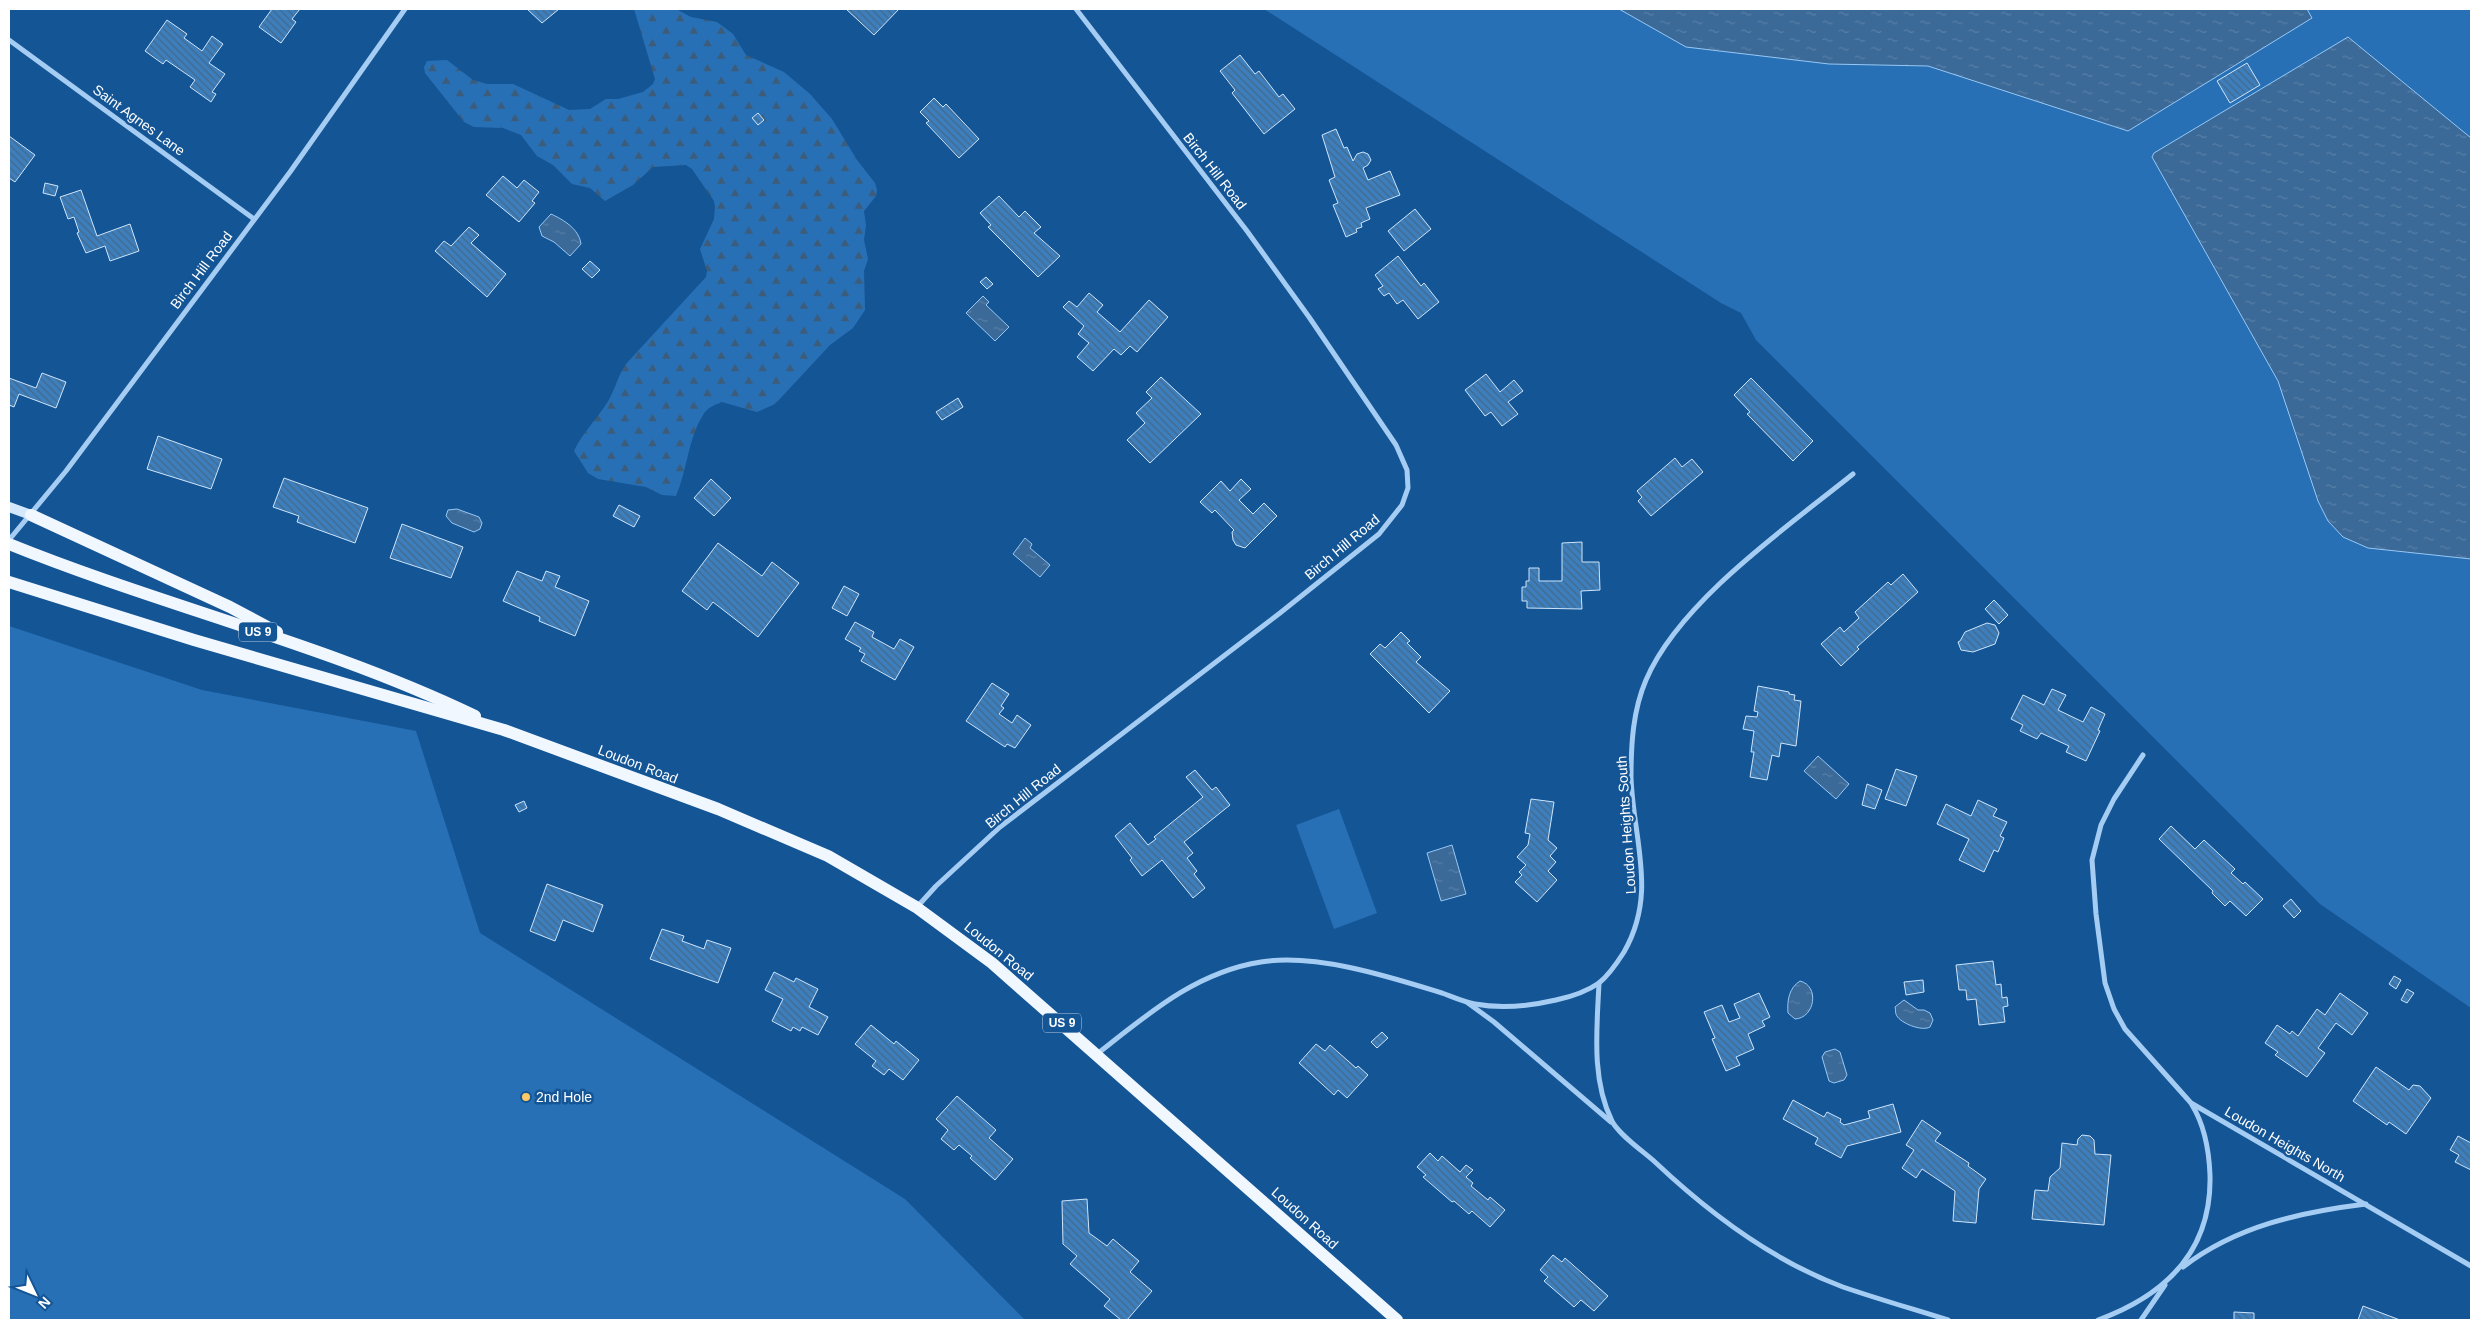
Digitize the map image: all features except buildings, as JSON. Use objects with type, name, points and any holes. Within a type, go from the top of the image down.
[{"type":"main road","points":[[9,507],[31,515],[230,607],[312,651]]},
{"type":"main road","name":"US 9","points":[[9,544],[312,651],[433,696],[504,730]]},
{"type":"main road","name":"US 9","points":[[9,582],[185,637],[504,730]]},
{"type":"main road","name":"Loudon Road","points":[[504,730],[718,809],[792,839],[872,880],[916,907],[992,963],[1397,1320]]},
{"type":"street","name":"Birch Hill Road","points":[[9,540],[31,515],[254,219],[354,83],[405,9]]},
{"type":"street","name":"Birch Hill Road","points":[[916,907],[943,879],[1000,827],[1280,613],[1379,534],[1402,505],[1408,488],[1407,470],[1396,444],[1309,317],[1248,231],[1076,9]]},
{"type":"street","name":"Saint Agnes Lane","points":[[9,40],[254,219]]},
{"type":"street","name":"Loudon Heights South","points":[[1097,1054],[1171,997],[1206,978],[1258,962],[1296,960],[1327,964],[1492,1006],[1532,1005],[1568,998],[1599,983],[1618,961],[1640,916],[1642,887],[1632,778],[1633,727],[1640,695],[1652,666],[1680,626],[1732,573],[1853,474]]},
{"type":"street","name":"Loudon Heights North","points":[[2141,1320],[2196,1244],[2205,1222],[2210,1190],[2208,1148],[2202,1125],[2191,1103],[2125,1029],[2109,997],[2102,969],[2094,890],[2094,848],[2110,807],[2143,755]]},
{"type":"street","name":"Loudon Heights South","points":[[1599,983],[1597,1043],[1600,1080],[1604,1101],[1613,1123]]},
{"type":"street","name":"Loudon Heights South","points":[[1463,1000],[1494,1022],[1613,1123],[1700,1201],[1770,1250],[1842,1287],[1948,1320]]},
{"type":"street","name":"Loudon Heights North","points":[[2191,1103],[2471,1266]]},
{"type":"street","name":"Loudon Heights North","points":[[2169,1279],[2208,1250],[2254,1228],[2284,1218],[2324,1209],[2367,1204]]},
{"type":"street","points":[[2098,1320],[2130,1308],[2169,1279]]},
{"type":"green space","points":[[634,9],[676,9],[691,17],[717,22],[733,34],[746,55],[784,72],[810,94],[832,119],[857,160],[875,183],[877,190],[876,196],[864,211],[866,225],[864,240],[868,259],[864,271],[865,310],[853,328],[830,345],[775,404],[757,412],[722,402],[707,410],[694,434],[676,496],[662,495],[646,487],[598,479],[588,473],[574,451],[608,401],[626,364],[706,277],[707,271],[700,249],[714,219],[714,201],[692,169],[686,165],[653,167],[633,185],[605,201],[590,188],[572,184],[553,165],[537,156],[521,135],[503,128],[474,127],[464,122],[425,73],[424,67],[427,61],[447,60],[473,80],[487,84],[513,84],[569,110],[590,109],[606,99],[618,99],[643,92],[653,84],[655,79]]},
{"type":"green space","points":[[1264,9],[2471,9],[2471,1008],[2320,904],[1756,340],[1741,313],[1721,303]]},
{"type":"green space","points":[[9,626],[202,690],[416,731],[480,933],[905,1199],[1025,1320],[9,1320]]},
{"type":"green space","points":[[1339,809],[1377,913],[1334,929],[1296,825]]},
{"type":"water","points":[[1619,9],[2307,9],[2312,18],[2128,131],[1928,66],[1829,64],[1686,47]]},
{"type":"water","points":[[2348,37],[2471,138],[2471,559],[2368,548],[2343,537],[2328,521],[2318,501],[2278,381],[2152,157],[2154,153]]},
{"type":"water","points":[[551,214],[574,229],[580,239],[581,244],[570,256],[554,242],[542,236],[539,227]]},
{"type":"water","points":[[983,296],[989,302],[986,305],[1009,327],[995,341],[966,313]]},
{"type":"water","points":[[457,509],[479,517],[482,523],[480,529],[474,532],[452,523],[446,516],[448,510]]},
{"type":"water","points":[[1025,538],[1032,544],[1030,548],[1050,565],[1040,577],[1013,554]]},
{"type":"water","points":[[1818,756],[1849,784],[1836,799],[1804,771]]},
{"type":"water","points":[[1452,845],[1466,894],[1441,901],[1427,853]]},
{"type":"water","points":[[1800,981],[1810,989],[1812,1001],[1811,1008],[1807,1013],[1795,1019],[1788,1013],[1788,999],[1793,987]]},
{"type":"water","points":[[1904,1000],[1918,1010],[1930,1013],[1933,1020],[1930,1027],[1916,1027],[1905,1023],[1898,1017],[1895,1007]]},
{"type":"water","points":[[1835,1049],[1840,1052],[1847,1075],[1844,1080],[1834,1083],[1829,1081],[1822,1057],[1825,1052]]},
{"type":"place","name":"2nd Hole","points":[[526,1097]]}]
